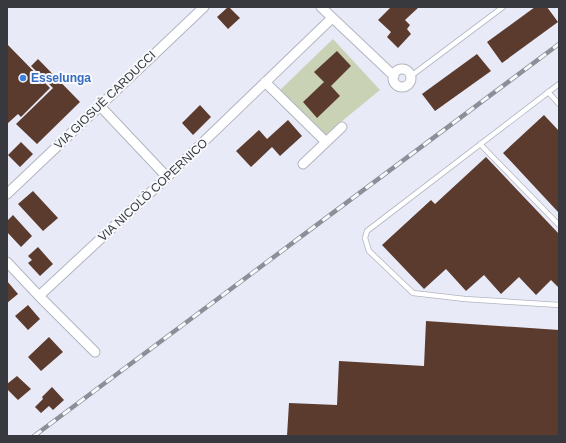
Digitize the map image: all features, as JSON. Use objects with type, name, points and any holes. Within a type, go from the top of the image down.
[{"type":"street","name":"VIA GIOSUÈ CARDUCCI","points":[[7,194],[204,7]]},
{"type":"street","points":[[321,7],[394,76]]},
{"type":"street","name":"VIA NICOLÒ COPERNICO","points":[[39,296],[167,177],[332,18]]},
{"type":"street","points":[[402,69],[408,71],[411,76],[409,84],[404,87],[398,86],[394,82],[394,76],[397,71],[402,69]]},
{"type":"street","points":[[265,82],[326,142]]},
{"type":"street","points":[[100,106],[167,177]]},
{"type":"street","points":[[303,164],[342,127]]},
{"type":"street","points":[[7,262],[95,352]]},
{"type":"lane","points":[[411,76],[503,7]]},
{"type":"lane","points":[[559,84],[367,231],[365,238],[369,251],[413,293],[465,299],[559,305]]},
{"type":"lane","points":[[548,92],[559,104]]},
{"type":"lane","points":[[480,144],[559,225]]},
{"type":"green space","points":[[333,39],[380,90],[325,135],[280,90]]},
{"type":"building","points":[[228,7],[240,18],[228,29],[217,17]]},
{"type":"building","points":[[391,7],[419,7],[405,20],[410,25],[407,29],[411,34],[398,48],[387,37],[391,32],[378,20]]},
{"type":"building","points":[[535,7],[547,7],[558,22],[502,63],[487,42]]},
{"type":"building","name":"Esselunga","points":[[7,44],[50,88],[21,117],[18,114],[7,124]]},
{"type":"building","points":[[337,51],[351,66],[331,86],[340,96],[317,118],[303,102],[324,82],[314,72]]},
{"type":"building","points":[[477,54],[491,71],[435,111],[422,94]]},
{"type":"building","points":[[38,59],[80,102],[37,144],[16,124],[53,88],[31,66]]},
{"type":"building","points":[[200,105],[211,117],[193,135],[182,123]]},
{"type":"building","points":[[544,115],[559,131],[559,213],[503,153]]},
{"type":"building","points":[[288,120],[302,136],[280,156],[272,147],[251,167],[236,151],[259,130],[267,139]]},
{"type":"building","points":[[21,142],[33,154],[20,167],[8,155]]},
{"type":"building","points":[[486,157],[559,234],[559,288],[551,280],[536,295],[519,277],[501,294],[484,275],[466,291],[446,269],[424,289],[382,245],[431,200],[435,204]]},
{"type":"building","points":[[33,191],[58,218],[43,231],[18,204]]},
{"type":"building","points":[[13,215],[32,236],[21,247],[7,232],[7,221]]},
{"type":"building","points":[[38,247],[53,264],[40,276],[28,263],[32,260],[28,256]]},
{"type":"building","points":[[7,281],[18,294],[7,303]]},
{"type":"building","points":[[28,305],[40,319],[28,330],[15,316]]},
{"type":"building","points":[[426,321],[559,330],[559,436],[287,436],[289,403],[337,405],[339,361],[424,366]]},
{"type":"building","points":[[49,337],[63,352],[41,371],[28,357]]},
{"type":"building","points":[[17,376],[31,389],[18,400],[7,389],[7,384]]},
{"type":"building","points":[[52,387],[64,400],[53,410],[49,406],[41,413],[35,407]]},
{"type":"railway","points":[[34,436],[559,44]]},
{"type":"place","name":"Esselunga","points":[[23,78]]}]
